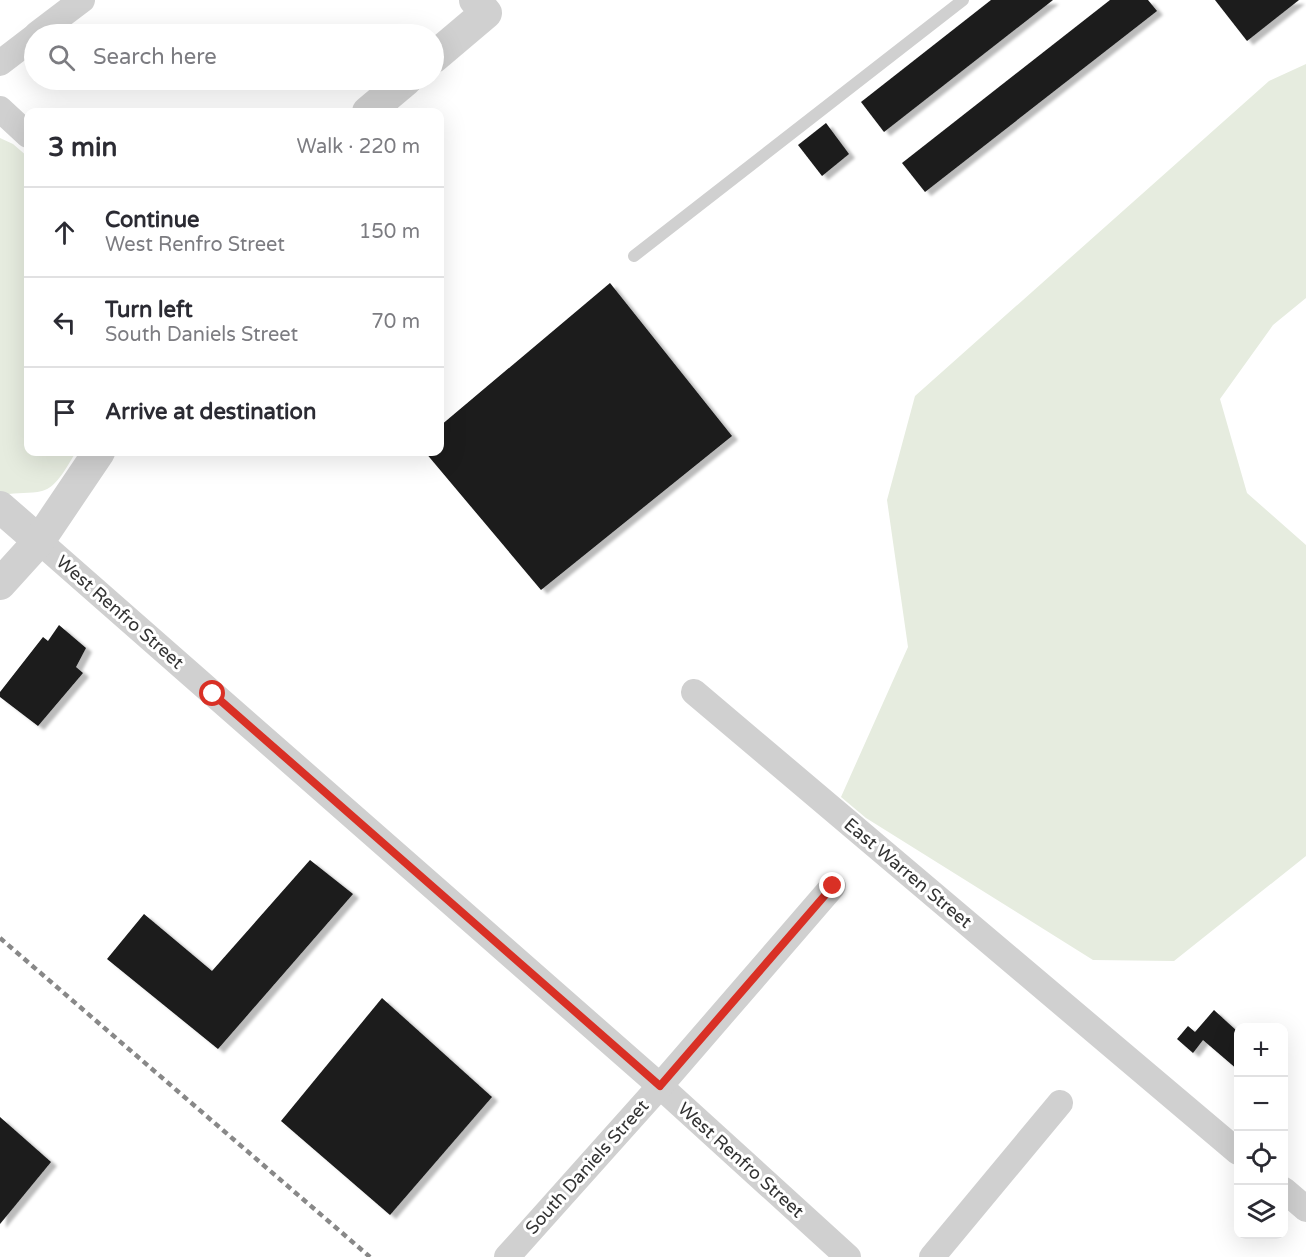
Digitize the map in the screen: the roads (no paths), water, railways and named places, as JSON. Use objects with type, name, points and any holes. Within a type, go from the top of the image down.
[{"type":"street","points":[[51,24],[82,0]]},
{"type":"street","points":[[444,47],[488,4]]},
{"type":"street","points":[[0,63],[24,45]]},
{"type":"street","points":[[373,108],[394,90]]},
{"type":"street","points":[[0,109],[24,131]]},
{"type":"street","points":[[0,584],[39,540],[96,456]]},
{"type":"street","points":[[0,507],[39,540]]},
{"type":"street","name":"West Renfro Street","points":[[39,540],[660,1086],[848,1257]]},
{"type":"street","name":"East Warren Street","points":[[694,692],[1234,1148]]},
{"type":"street","name":"South Daniels Street","points":[[507,1257],[660,1086],[833,886]]},
{"type":"street","points":[[932,1257],[1060,1103]]},
{"type":"street","points":[[1288,1193],[1306,1209]]},
{"type":"lane","points":[[634,256],[963,0]]},
{"type":"railway","points":[[0,938],[370,1257]]}]
